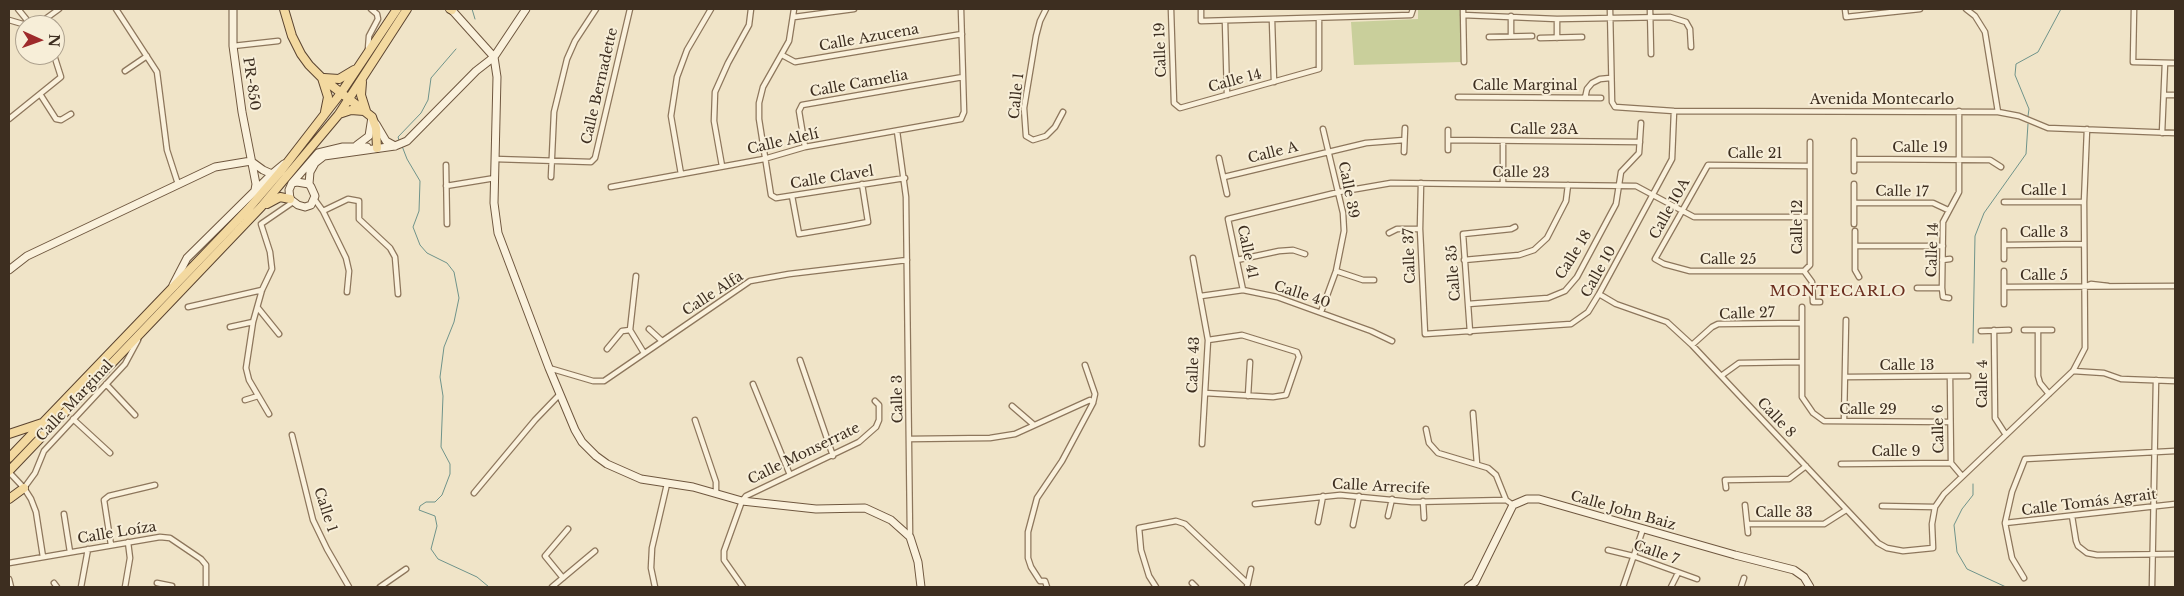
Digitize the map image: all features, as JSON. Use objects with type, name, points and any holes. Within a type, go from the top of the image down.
[{"type":"main road","points":[[284,9],[292,36],[301,54],[322,78],[366,111],[372,118],[376,128],[377,148]]},
{"type":"main road","points":[[9,458],[250,207],[292,157],[341,92],[397,9]]},
{"type":"main road","points":[[9,471],[261,207],[339,114],[408,9]]},
{"type":"main road","points":[[402,16],[414,9]]},
{"type":"main road","points":[[322,78],[339,79],[358,68]]},
{"type":"main road","points":[[364,75],[361,92],[366,111]]},
{"type":"main road","points":[[322,78],[328,97],[323,116]]},
{"type":"main road","points":[[339,114],[352,110],[366,111]]},
{"type":"main road","points":[[261,207],[280,197],[292,201]]},
{"type":"main road","points":[[9,434],[42,423]]},
{"type":"main road","points":[[9,499],[24,488]]},
{"type":"street","points":[[116,9],[158,72],[167,150],[178,184]]},
{"type":"street","name":"PR-850","points":[[233,9],[233,46],[242,112],[256,184],[255,190]]},
{"type":"street","points":[[368,54],[369,36],[378,19],[377,14],[371,9]]},
{"type":"street","points":[[451,9],[494,57],[497,77],[494,203],[498,233],[548,368],[575,430],[596,456],[641,479],[716,492],[742,500],[816,509],[865,508],[891,520],[910,537],[918,562],[921,587]]},
{"type":"street","points":[[347,292],[348,271],[346,258],[323,211],[314,200],[309,184],[310,172],[315,163],[324,156],[400,145],[476,71],[494,57],[526,9]]},
{"type":"street","points":[[551,177],[554,112],[567,59],[575,41],[596,9]]},
{"type":"street","name":"Calle Bernadette","points":[[495,159],[591,162],[595,158],[630,9]]},
{"type":"street","points":[[680,174],[671,116],[677,77],[687,50],[710,9]]},
{"type":"street","points":[[722,166],[714,121],[715,92],[728,63],[749,25],[751,9]]},
{"type":"street","points":[[764,159],[758,119],[759,103],[763,87],[782,56],[788,41],[794,9]]},
{"type":"street","points":[[794,17],[834,10],[854,9]]},
{"type":"street","points":[[962,9],[963,77]]},
{"type":"street","name":"Calle 1","points":[[1046,9],[1036,36],[1024,108],[1026,136],[1033,140],[1046,136],[1055,127],[1063,112]]},
{"type":"street","name":"Calle 19","points":[[1171,9],[1174,91]]},
{"type":"street","points":[[1201,9],[1201,22],[1411,15],[1413,9]]},
{"type":"street","points":[[1463,9],[1464,62]]},
{"type":"street","points":[[1610,9],[1610,78]]},
{"type":"street","points":[[1650,9],[1651,54]]},
{"type":"street","points":[[1845,9],[1846,17],[1920,9]]},
{"type":"street","points":[[1966,9],[1975,16],[1985,32],[1998,112]]},
{"type":"street","points":[[2134,9],[2133,62],[2175,63]]},
{"type":"street","points":[[1463,15],[1556,19],[1670,17],[1686,22],[1690,29],[1691,47]]},
{"type":"street","points":[[1511,16],[1511,36]]},
{"type":"street","name":"Calle 14","points":[[1174,91],[1174,103],[1180,108],[1320,69],[1319,19]]},
{"type":"street","points":[[1556,19],[1557,38]]},
{"type":"street","points":[[1272,20],[1274,82]]},
{"type":"street","points":[[1225,21],[1227,95]]},
{"type":"street","name":"Calle Azucena","points":[[782,56],[795,62],[962,34]]},
{"type":"street","points":[[1489,37],[1532,36]]},
{"type":"street","points":[[1540,38],[1582,38]]},
{"type":"street","points":[[233,46],[278,41]]},
{"type":"street","points":[[125,71],[147,56]]},
{"type":"street","points":[[2162,133],[2165,63]]},
{"type":"street","points":[[9,119],[61,77],[57,65]]},
{"type":"street","name":"Calle Alelí","points":[[611,187],[764,159],[805,147],[960,119],[964,112],[963,77]]},
{"type":"street","name":"Calle Camelia","points":[[805,147],[799,111],[802,105],[963,77]]},
{"type":"street","name":"Avenida Montecarlo","points":[[1610,78],[1612,102],[1615,107],[1674,111],[1998,112],[2019,116],[2048,128],[2175,134]]},
{"type":"street","name":"Calle Marginal","points":[[1458,97],[1585,98],[1587,89],[1592,83],[1600,79],[1610,78]]},
{"type":"street","points":[[40,94],[56,119],[61,120],[71,114]]},
{"type":"street","points":[[2164,95],[2175,95]]},
{"type":"street","points":[[1585,98],[1600,98]]},
{"type":"street","name":"Calle 10","points":[[1425,329],[1425,334],[1571,324],[1588,312],[1672,160],[1674,111]]},
{"type":"street","name":"Calle 14","points":[[1949,298],[1943,297],[1942,288],[1943,222],[1959,192],[1960,111]]},
{"type":"street","points":[[372,118],[386,141],[400,145]]},
{"type":"street","points":[[356,146],[369,136],[372,118]]},
{"type":"street","points":[[1640,142],[1641,123]]},
{"type":"street","points":[[1404,128],[1404,152]]},
{"type":"street","name":"Calle 39","points":[[1321,312],[1336,271],[1344,231],[1339,192],[1323,129]]},
{"type":"street","points":[[1882,506],[1935,507],[1944,494],[1962,476],[2074,371],[2085,348],[2084,202],[2086,129]]},
{"type":"street","points":[[1448,130],[1448,150]]},
{"type":"street","name":"Calle 3","points":[[897,131],[905,178],[910,537]]},
{"type":"street","name":"Calle A","points":[[1224,177],[1329,150],[1366,143],[1404,140]]},
{"type":"street","name":"Calle 23A","points":[[1448,140],[1640,142]]},
{"type":"street","points":[[1503,141],[1503,183]]},
{"type":"street","points":[[1854,141],[1854,171]]},
{"type":"street","name":"Calle 18","points":[[1468,304],[1548,298],[1564,291],[1577,277],[1616,204],[1621,172],[1638,153],[1640,142]]},
{"type":"street","name":"Calle 12","points":[[1810,142],[1810,265],[1804,271],[1812,282],[1813,302],[1820,302]]},
{"type":"street","points":[[314,200],[311,205],[305,207],[292,201],[289,190],[292,183],[318,153],[328,149],[356,146],[377,148]]},
{"type":"street","points":[[172,288],[187,258],[255,190],[292,157]]},
{"type":"street","points":[[1219,158],[1227,194]]},
{"type":"street","name":"Calle Clavel","points":[[764,159],[771,195],[776,198],[905,178]]},
{"type":"street","name":"Calle 19","points":[[1854,159],[1990,160],[2001,167]]},
{"type":"street","points":[[9,270],[27,256],[215,167],[252,161],[263,170],[272,174]]},
{"type":"street","points":[[446,164],[446,224]]},
{"type":"street","name":"Calle 21","points":[[1704,171],[1708,165],[1810,166]]},
{"type":"street","name":"Calle 10A","points":[[1655,258],[1704,171]]},
{"type":"street","points":[[446,186],[495,178]]},
{"type":"street","points":[[292,183],[304,182],[309,184]]},
{"type":"street","name":"Calle 23","points":[[1228,219],[1339,192],[1391,183],[1636,186],[1694,217],[1810,217]]},
{"type":"street","name":"Calle 37","points":[[1421,183],[1420,229],[1425,329]]},
{"type":"street","points":[[792,196],[799,234],[847,226],[868,222],[862,184]]},
{"type":"street","points":[[1854,184],[1854,224]]},
{"type":"street","points":[[1464,260],[1519,255],[1534,250],[1547,238],[1566,201],[1568,185]]},
{"type":"street","points":[[323,211],[348,199],[359,201],[359,219],[390,248],[395,257],[398,294]]},
{"type":"street","points":[[269,414],[249,380],[246,368],[262,290],[271,272],[272,261],[261,224],[292,201]]},
{"type":"street","name":"Calle 1","points":[[2004,202],[2084,202]]},
{"type":"street","name":"Calle 17","points":[[1854,203],[1933,203],[1948,210]]},
{"type":"street","name":"Calle 41","points":[[1228,219],[1243,290]]},
{"type":"street","name":"Calle 35","points":[[1470,332],[1463,234],[1515,227]]},
{"type":"street","points":[[1389,233],[1397,229],[1420,229]]},
{"type":"street","points":[[1855,231],[1855,270],[1859,277]]},
{"type":"street","points":[[2004,231],[2004,259]]},
{"type":"street","name":"Calle 3","points":[[2004,245],[2084,244]]},
{"type":"street","points":[[1855,246],[1943,246]]},
{"type":"street","points":[[1238,260],[1279,251],[1293,250],[1305,254]]},
{"type":"street","name":"Calle 43","points":[[1194,258],[1208,340],[1202,444]]},
{"type":"street","name":"Calle 25","points":[[1655,258],[1664,264],[1690,271],[1804,271]]},
{"type":"street","points":[[1942,260],[1950,259]]},
{"type":"street","name":"Calle Alfa","points":[[548,368],[593,381],[604,381],[750,282],[789,274],[907,260]]},
{"type":"street","points":[[1336,271],[1363,280],[1374,280]]},
{"type":"street","points":[[2004,271],[2004,304]]},
{"type":"street","points":[[636,276],[630,330],[644,353]]},
{"type":"street","name":"Calle 5","points":[[2004,287],[2175,286]]},
{"type":"street","points":[[1916,288],[1942,288]]},
{"type":"street","points":[[188,307],[262,290]]},
{"type":"street","name":"Calle 40","points":[[1201,296],[1243,290],[1277,297],[1372,331],[1392,341]]},
{"type":"street","name":"Calle 8","points":[[1599,294],[1616,304],[1667,322],[1692,345],[1878,543],[1887,548],[1903,551],[1933,548],[1932,524],[1935,507]]},
{"type":"street","points":[[1801,323],[1802,307]]},
{"type":"street","points":[[258,308],[279,334]]},
{"type":"street","points":[[1844,421],[1846,320]]},
{"type":"street","points":[[230,327],[254,322]]},
{"type":"street","name":"Calle 27","points":[[1692,345],[1718,324],[1801,323]]},
{"type":"street","name":"Calle 29","points":[[1801,323],[1802,397],[1807,405],[1824,421],[1950,422]]},
{"type":"street","points":[[650,329],[662,341]]},
{"type":"street","name":"Calle Marginal","points":[[24,488],[35,473],[44,451],[125,364],[143,330]]},
{"type":"street","points":[[607,349],[622,331],[630,330]]},
{"type":"street","name":"Calle 4","points":[[1994,330],[1995,418],[2006,435]]},
{"type":"street","points":[[1981,331],[2008,330]]},
{"type":"street","points":[[2024,330],[2052,330]]},
{"type":"street","points":[[2038,330],[2038,376],[2040,383],[2049,394]]},
{"type":"street","points":[[1205,393],[1274,397],[1286,395],[1299,357],[1297,352],[1242,335],[1208,340]]},
{"type":"street","points":[[800,360],[833,456]]},
{"type":"street","points":[[1248,396],[1250,362]]},
{"type":"street","points":[[1721,376],[1739,362],[1801,362]]},
{"type":"street","points":[[1048,587],[1045,580],[1040,581],[1031,567],[1028,558],[1028,532],[1037,498],[1062,461],[1093,403],[1094,394],[1085,364]]},
{"type":"street","points":[[2074,371],[2104,373],[2121,378],[2175,381]]},
{"type":"street","name":"Calle 13","points":[[1846,377],[1968,376]]},
{"type":"street","name":"Calle 6","points":[[1950,377],[1951,463],[1962,476]]},
{"type":"street","points":[[2152,587],[2156,380]]},
{"type":"street","points":[[106,384],[135,415]]},
{"type":"street","points":[[753,384],[790,475]]},
{"type":"street","points":[[474,493],[535,420],[560,394]]},
{"type":"street","points":[[245,400],[258,396]]},
{"type":"street","points":[[909,439],[990,438],[1015,434],[1084,402],[1090,400],[1093,403]]},
{"type":"street","name":"Calle Monserrate","points":[[742,500],[746,496],[859,442],[876,427],[881,412],[880,405],[875,402]]},
{"type":"street","points":[[1012,406],[1034,425]]},
{"type":"street","points":[[1473,413],[1476,464]]},
{"type":"street","points":[[73,419],[110,453]]},
{"type":"street","points":[[695,420],[716,482],[716,492]]},
{"type":"street","points":[[1426,429],[1429,443],[1438,453],[1488,468],[1496,475],[1506,500],[1513,505],[1475,582],[1468,587]]},
{"type":"street","name":"Calle 1","points":[[292,435],[313,520],[349,587]]},
{"type":"street","points":[[2024,578],[2012,558],[2005,524],[2012,492],[2025,459],[2175,451]]},
{"type":"street","name":"Calle 9","points":[[1841,464],[1951,463]]},
{"type":"street","points":[[1726,488],[1725,480],[1789,479],[1806,466]]},
{"type":"street","points":[[9,471],[24,488],[36,512],[43,557]]},
{"type":"street","points":[[655,587],[651,568],[652,548],[667,484]]},
{"type":"street","points":[[111,545],[104,500],[109,496],[155,485]]},
{"type":"street","points":[[1318,522],[1323,496]]},
{"type":"street","name":"Calle Arrecife","points":[[1255,504],[1323,496],[1359,496],[1423,501],[1506,500]]},
{"type":"street","points":[[1353,525],[1359,496]]},
{"type":"street","points":[[1388,516],[1392,499]]},
{"type":"street","name":"Calle John Baiz","points":[[1513,505],[1527,499],[1539,499],[1794,570],[1804,576],[1810,587]]},
{"type":"street","points":[[742,500],[724,551],[724,560],[743,587]]},
{"type":"street","points":[[1423,501],[1424,518]]},
{"type":"street","name":"Calle Tomás Agrait","points":[[2005,524],[2175,504]]},
{"type":"street","name":"Calle 33","points":[[1746,506],[1748,533]]},
{"type":"street","name":"Calle 33","points":[[1747,524],[1824,524],[1846,510]]},
{"type":"street","points":[[64,514],[70,552]]},
{"type":"street","points":[[2072,516],[2078,546],[2087,553],[2097,556],[2175,554]]},
{"type":"street","points":[[1156,587],[1149,576],[1141,550],[1139,528],[1176,521],[1185,524],[1247,585]]},
{"type":"street","points":[[563,578],[545,556],[568,529]]},
{"type":"street","points":[[1623,587],[1643,529]]},
{"type":"street","name":"Calle Loíza","points":[[9,563],[160,537],[170,538],[201,559],[206,565],[206,587]]},
{"type":"street","points":[[125,587],[130,558],[128,542]]},
{"type":"street","points":[[81,587],[88,549]]},
{"type":"street","name":"Calle 7","points":[[1608,550],[1634,556],[1697,580]]},
{"type":"street","points":[[552,587],[595,551]]},
{"type":"street","points":[[1247,585],[1251,569]]},
{"type":"street","points":[[380,587],[406,570]]},
{"type":"street","points":[[1671,587],[1678,573]]},
{"type":"street","points":[[1741,587],[1743,578]]},
{"type":"street","points":[[9,579],[11,587]]},
{"type":"street","points":[[157,583],[164,586],[172,586]]},
{"type":"street","points":[[1192,583],[1196,587]]},
{"type":"green space","points":[[1418,9],[1460,9],[1461,62],[1354,65],[1351,22],[1418,19]]},
{"type":"waterway","points":[[472,9],[475,19]]},
{"type":"waterway","points":[[2028,116],[2029,109],[2015,75],[2016,64],[2038,52],[2061,9]]},
{"type":"waterway","points":[[399,140],[398,137],[421,113],[428,100],[431,78],[456,49]]},
{"type":"waterway","points":[[1973,343],[1975,236],[1984,213],[2026,154],[2028,124]]},
{"type":"waterway","points":[[402,146],[420,181],[419,211],[413,227],[420,245],[427,253],[447,263],[454,272],[459,298],[454,322],[444,347],[440,377],[443,396],[441,447],[450,464],[450,474],[442,495],[435,502],[426,502],[420,506],[419,510],[435,516],[437,526],[431,549],[438,559],[477,577],[489,587]]},
{"type":"waterway","points":[[1973,484],[1973,495],[1962,509],[1954,525],[1957,552],[1967,569],[2006,587]]},
{"type":"district","name":"MONTECARLO","points":[[1838,292]]}]
